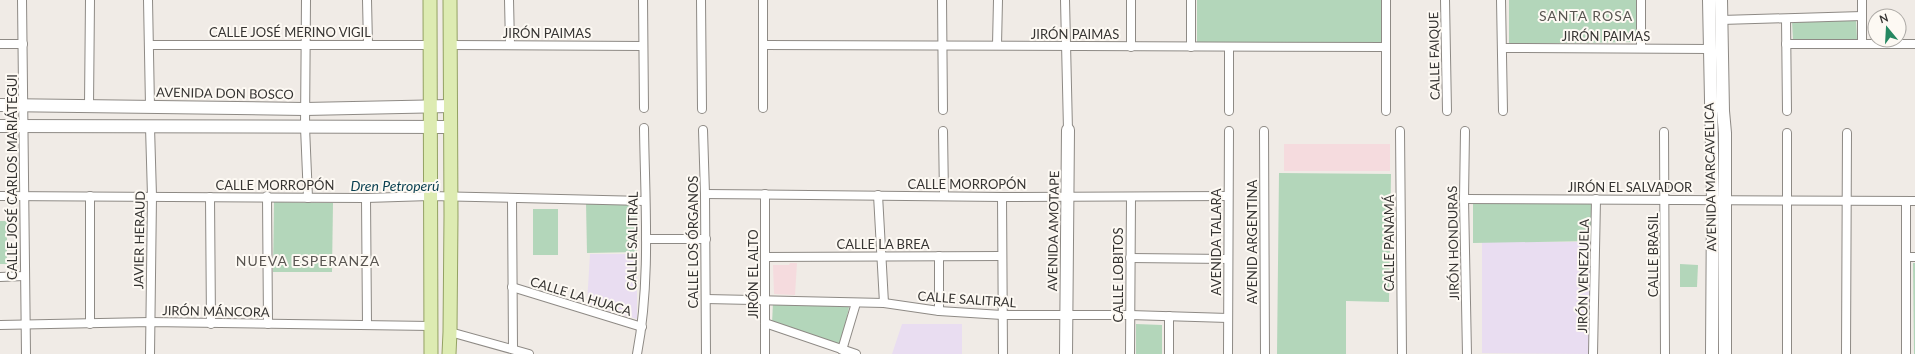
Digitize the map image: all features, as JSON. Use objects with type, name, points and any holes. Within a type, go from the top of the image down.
[{"type":"main road","points":[[430,0],[431,354]]},
{"type":"main road","points":[[448,354],[450,332],[450,0]]},
{"type":"street","name":"CALLE JOSÉ CARLOS MARIÁTEGUI","points":[[22,0],[26,354]]},
{"type":"street","points":[[90,0],[90,105]]},
{"type":"street","points":[[148,0],[150,106]]},
{"type":"street","points":[[306,0],[305,128],[308,198]]},
{"type":"street","points":[[367,0],[368,44]]},
{"type":"street","points":[[509,0],[510,44]]},
{"type":"street","points":[[643,0],[644,108]]},
{"type":"street","points":[[701,0],[702,109]]},
{"type":"street","points":[[763,0],[764,108]]},
{"type":"street","points":[[942,0],[943,110]]},
{"type":"street","points":[[998,0],[998,45]]},
{"type":"street","name":"AVENIDA AMOTAPE","points":[[1065,0],[1066,109],[1068,130],[1066,354]]},
{"type":"street","points":[[1131,0],[1131,47]]},
{"type":"street","points":[[1191,0],[1192,47]]},
{"type":"street","points":[[1386,0],[1386,111]]},
{"type":"street","name":"CALLE FAIQUE","points":[[1445,0],[1447,111]]},
{"type":"street","points":[[1501,0],[1503,111]]},
{"type":"street","points":[[1641,0],[1641,48]]},
{"type":"street","name":"AVENIDA MARCAVELICA","points":[[1709,0],[1710,49],[1717,111],[1725,133],[1725,354]]},
{"type":"street","name":"AVENIDA MARCAVELICA","points":[[1712,354],[1714,200],[1712,133],[1717,111],[1722,20],[1721,0]]},
{"type":"street","points":[[1862,0],[1862,43]]},
{"type":"street","points":[[1722,20],[1862,16]]},
{"type":"street","points":[[1786,19],[1787,111]]},
{"type":"street","points":[[0,44],[23,44]]},
{"type":"street","name":"JIRÓN PAIMAS","points":[[450,45],[510,44],[643,46]]},
{"type":"street","points":[[1786,44],[1915,44]]},
{"type":"street","name":"CALLE JOSÉ MERINO VIGIL","points":[[149,45],[431,45]]},
{"type":"street","name":"JIRÓN PAIMAS","points":[[764,45],[998,45],[1066,47],[1386,46]]},
{"type":"street","points":[[1229,46],[1229,111]]},
{"type":"street","name":"JIRÓN PAIMAS","points":[[1502,48],[1710,49]]},
{"type":"street","name":"AVENIDA DON BOSCO","points":[[0,105],[305,109],[450,106]]},
{"type":"street","points":[[0,126],[305,128],[450,127]]},
{"type":"street","name":"JAVIER HERAUD","points":[[150,127],[152,196],[150,354]]},
{"type":"street","name":"CALLE SALITRAL","points":[[636,354],[642,327],[646,239],[644,128]]},
{"type":"street","name":"CALLE LOS ÓRGANOS","points":[[703,130],[706,239],[706,354]]},
{"type":"street","points":[[943,130],[944,196]]},
{"type":"street","name":"AVENIDA TALARA","points":[[1228,354],[1229,131]]},
{"type":"street","name":"AVENID ARGENTINA","points":[[1264,131],[1264,354]]},
{"type":"street","name":"CALLE PANAMÁ","points":[[1400,131],[1402,354]]},
{"type":"street","name":"JIRÓN HONDURAS","points":[[1465,131],[1464,198],[1467,354]]},
{"type":"street","name":"CALLE BRASIL","points":[[1664,132],[1665,354]]},
{"type":"street","points":[[1787,132],[1787,354]]},
{"type":"street","points":[[1712,133],[1725,133]]},
{"type":"street","points":[[1846,354],[1847,133]]},
{"type":"street","name":"CALLE MORROPÓN","points":[[705,194],[1002,197],[1228,196]]},
{"type":"street","name":"JIRÓN EL ALTO","points":[[765,194],[765,354]]},
{"type":"street","points":[[878,195],[884,303]]},
{"type":"street","name":"CALLE MORROPÓN","points":[[0,196],[267,196],[308,198],[430,196],[645,201]]},
{"type":"street","points":[[90,196],[90,324]]},
{"type":"street","points":[[267,196],[268,324]]},
{"type":"street","points":[[210,197],[211,324]]},
{"type":"street","points":[[1002,197],[1003,354]]},
{"type":"street","name":"CALLE LOBITOS","points":[[1130,354],[1131,197]]},
{"type":"street","points":[[366,198],[367,324]]},
{"type":"street","name":"JIRÓN EL SALVADOR","points":[[1464,198],[1911,201]]},
{"type":"street","points":[[512,199],[513,348]]},
{"type":"street","name":"JIRÓN VENEZUELA","points":[[1593,354],[1596,199]]},
{"type":"street","points":[[1906,354],[1911,257],[1911,201]]},
{"type":"street","points":[[646,239],[706,239]]},
{"type":"street","points":[[939,311],[940,256]]},
{"type":"street","name":"CALLE LA BREA","points":[[765,257],[1002,256]]},
{"type":"street","points":[[1130,258],[1228,259]]},
{"type":"street","points":[[0,277],[24,276]]},
{"type":"street","name":"CALLE LA HUACA","points":[[512,287],[642,327]]},
{"type":"street","name":"CALLE SALITRAL","points":[[706,299],[884,303],[939,311],[1002,315],[1130,315],[1228,318]]},
{"type":"street","points":[[842,350],[856,303]]},
{"type":"street","points":[[1169,316],[1169,354]]},
{"type":"street","name":"JIRÓN MÁNCORA","points":[[0,325],[26,326],[150,322],[431,326]]},
{"type":"street","points":[[765,323],[856,354]]},
{"type":"street","points":[[450,332],[513,348],[529,354]]},
{"type":"shaded area","points":[[1284,144],[1390,144],[1390,171],[1284,171]]},
{"type":"shaded area","points":[[1482,242],[1590,242],[1590,354],[1482,353]]},
{"type":"shaded area","points":[[590,254],[637,254],[637,319],[587,304]]},
{"type":"shaded area","points":[[790,263],[797,263],[795,295],[774,294],[773,265],[789,265]]},
{"type":"shaded area","points":[[902,324],[962,324],[962,354],[892,354]]},
{"type":"green space","points":[[1197,0],[1383,0],[1383,43],[1197,43]]},
{"type":"green space","points":[[1509,0],[1640,0],[1640,42],[1509,44]]},
{"type":"green space","points":[[1856,19],[1857,39],[1793,40],[1792,21]]},
{"type":"green space","points":[[1279,173],[1391,174],[1389,302],[1346,301],[1346,354],[1277,354]]},
{"type":"green space","points":[[274,202],[333,203],[332,272],[273,272]]},
{"type":"green space","points":[[1592,202],[1593,241],[1473,243],[1473,204]]},
{"type":"green space","points":[[586,203],[637,205],[637,252],[587,253]]},
{"type":"green space","points":[[533,209],[558,209],[558,255],[533,255]]},
{"type":"green space","points":[[0,221],[7,221],[7,264],[0,264]]},
{"type":"green space","points":[[1913,263],[1915,263],[1915,354],[1914,354]]},
{"type":"green space","points":[[1680,264],[1698,265],[1697,287],[1680,287]]},
{"type":"green space","points":[[773,302],[849,307],[841,346],[772,324]]},
{"type":"green space","points":[[1136,324],[1162,325],[1162,354],[1136,354]]},
{"type":"district","name":"SANTA ROSA","points":[[1586,16]]},
{"type":"district","name":"NUEVA ESPERANZA","points":[[308,261]]},
{"type":"water label","name":"Dren Petroperú","points":[[395,186]]}]
